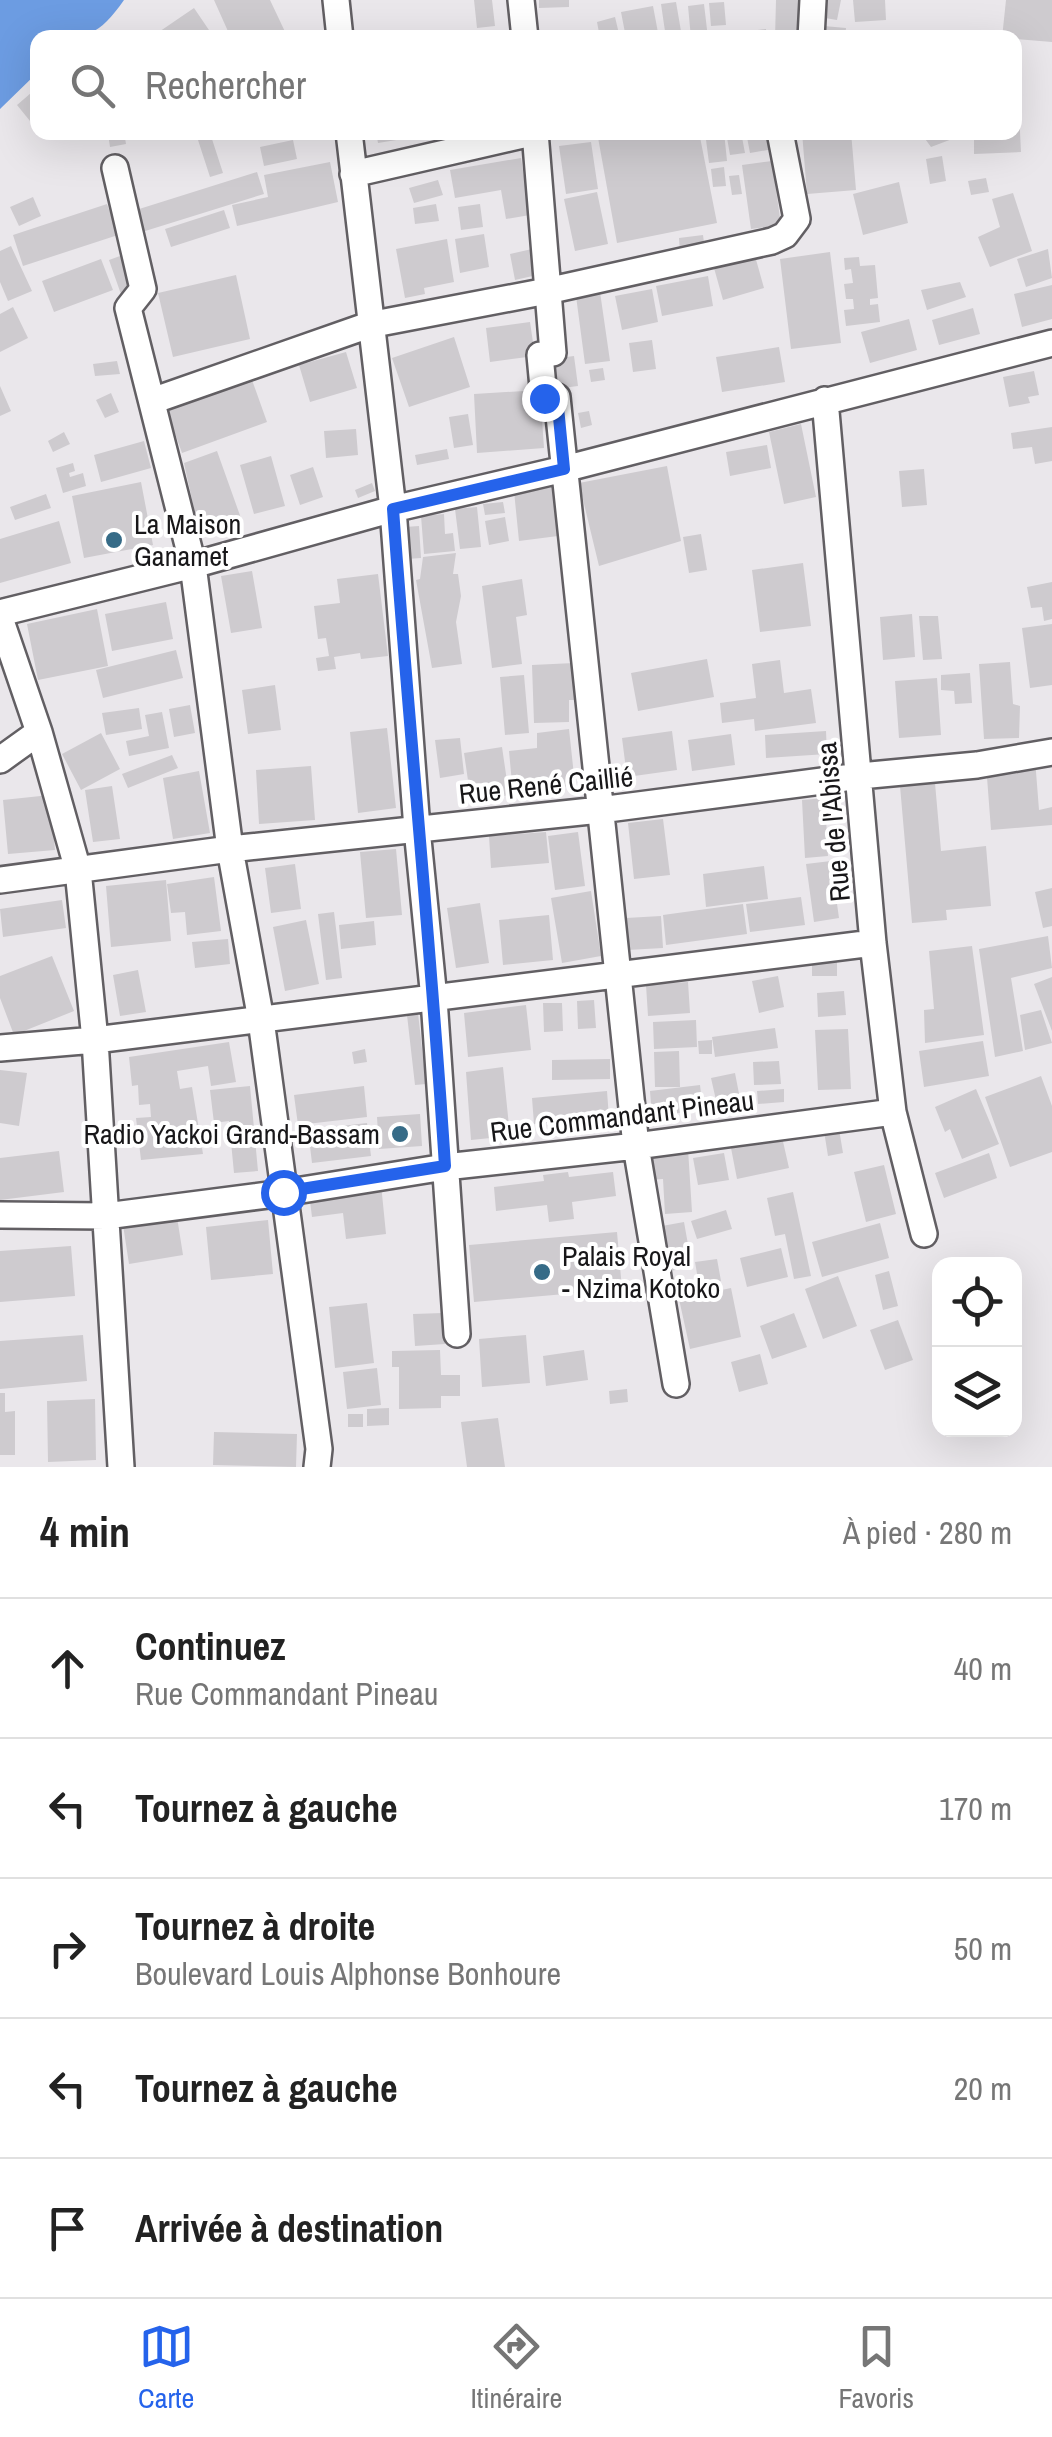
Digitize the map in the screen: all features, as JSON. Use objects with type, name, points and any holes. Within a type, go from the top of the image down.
[{"type":"street","points":[[336,0],[339,30]]},
{"type":"street","points":[[520,0],[524,30]]},
{"type":"street","points":[[811,30],[813,0]]},
{"type":"street","points":[[350,140],[393,509],[457,1334]]},
{"type":"street","points":[[353,174],[504,140]]},
{"type":"street","points":[[536,140],[553,354],[540,354],[544,398],[557,397],[636,1146],[676,1384]]},
{"type":"street","points":[[152,401],[369,325],[548,291],[772,241],[785,235],[797,219],[782,140]]},
{"type":"street","points":[[115,168],[143,290],[128,308],[193,565],[230,848],[260,1020],[319,1449],[317,1467]]},
{"type":"street","points":[[121,1467],[95,1040],[78,870],[0,615],[393,509],[1052,344]]},
{"type":"street","name":"Rue de l'Abissa","points":[[826,400],[893,1112],[924,1234]]},
{"type":"street","points":[[0,760],[38,732]]},
{"type":"street","name":"Rue René Caillié","points":[[0,880],[230,848],[600,810],[976,765],[1052,752]]},
{"type":"street","points":[[0,1048],[434,999],[874,942]]},
{"type":"street","name":"Rue Commandant Pineau","points":[[0,1215],[106,1216],[445,1166],[636,1146],[893,1112]]},
{"type":"water","points":[[0,0],[124,0],[97,30],[30,30],[30,80],[0,109]]},
{"type":"building","points":[[214,0],[270,0],[284,30],[227,30]]},
{"type":"building","points":[[474,0],[492,0],[495,26],[477,28]]},
{"type":"building","points":[[539,0],[569,0],[569,7],[539,8]]},
{"type":"building","points":[[776,0],[800,0],[799,30],[775,30]]},
{"type":"building","points":[[822,0],[841,0],[837,20],[819,17]]},
{"type":"building","points":[[853,0],[885,0],[886,20],[855,22]]},
{"type":"building","points":[[1006,0],[1052,0],[1052,42],[1022,40],[1022,30],[1003,30]]},
{"type":"building","points":[[676,2],[681,30],[665,30],[661,4]]},
{"type":"building","points":[[724,2],[726,25],[711,26],[709,3]]},
{"type":"building","points":[[704,4],[707,30],[690,30],[688,6]]},
{"type":"building","points":[[653,6],[658,30],[624,30],[621,12]]},
{"type":"building","points":[[194,8],[209,30],[162,30]]},
{"type":"building","points":[[615,17],[618,30],[598,30],[597,22]]},
{"type":"building","points":[[824,26],[846,28],[846,30],[823,30]]},
{"type":"building","points":[[30,94],[30,121],[17,105]]},
{"type":"building","points":[[109,140],[125,140],[126,144],[110,147]]},
{"type":"building","points":[[198,140],[212,140],[223,173],[210,177]]},
{"type":"building","points":[[293,140],[297,159],[264,166],[260,147]]},
{"type":"building","points":[[598,140],[701,140],[717,223],[617,243]]},
{"type":"building","points":[[706,140],[725,140],[727,161],[709,163]]},
{"type":"building","points":[[727,140],[743,140],[745,153],[730,155]]},
{"type":"building","points":[[748,140],[778,140],[779,148],[750,153]]},
{"type":"building","points":[[803,140],[852,140],[856,190],[807,194]]},
{"type":"building","points":[[926,140],[950,140],[931,147]]},
{"type":"building","points":[[974,140],[1020,140],[1021,152],[974,154]]},
{"type":"building","points":[[591,142],[598,189],[566,194],[559,146]]},
{"type":"building","points":[[942,156],[946,181],[930,184],[926,159]]},
{"type":"building","points":[[521,158],[530,215],[506,219],[501,190],[455,198],[450,170]]},
{"type":"building","points":[[772,161],[781,225],[751,229],[742,165]]},
{"type":"building","points":[[330,162],[338,202],[237,226],[232,205],[268,197],[264,175]]},
{"type":"building","points":[[724,167],[726,186],[713,187],[711,169]]},
{"type":"building","points":[[257,172],[264,194],[142,232],[136,210]]},
{"type":"building","points":[[739,175],[742,194],[732,195],[729,176]]},
{"type":"building","points":[[986,178],[989,192],[971,195],[968,181]]},
{"type":"building","points":[[438,180],[443,195],[414,203],[409,188]]},
{"type":"building","points":[[899,182],[908,223],[863,235],[853,194]]},
{"type":"building","points":[[597,192],[608,244],[575,251],[564,199]]},
{"type":"building","points":[[1013,193],[1032,251],[990,267],[978,237],[1000,227],[992,199]]},
{"type":"building","points":[[33,197],[41,216],[19,226],[10,207]]},
{"type":"building","points":[[107,204],[118,235],[23,266],[13,235]]},
{"type":"building","points":[[436,204],[439,221],[415,224],[413,208]]},
{"type":"building","points":[[480,204],[483,227],[461,230],[458,207]]},
{"type":"building","points":[[224,210],[230,228],[171,247],[165,229]]},
{"type":"building","points":[[484,234],[489,267],[460,273],[455,239]]},
{"type":"building","points":[[703,235],[705,250],[680,253],[679,238]]},
{"type":"building","points":[[447,239],[454,282],[424,288],[425,294],[405,298],[396,249]]},
{"type":"building","points":[[11,246],[32,291],[8,301],[0,282],[0,251]]},
{"type":"building","points":[[532,249],[537,275],[515,280],[510,254]]},
{"type":"building","points":[[1048,249],[1052,278],[1026,287],[1017,259]]},
{"type":"building","points":[[830,252],[841,343],[791,349],[780,259]]},
{"type":"building","points":[[120,256],[134,296],[123,300],[109,260]]},
{"type":"building","points":[[755,256],[764,288],[723,300],[714,268]]},
{"type":"building","points":[[859,257],[860,266],[875,265],[878,298],[870,299],[870,305],[878,304],[880,322],[846,326],[844,310],[854,309],[853,299],[846,299],[844,284],[853,283],[851,269],[845,270],[844,258]]},
{"type":"building","points":[[101,259],[113,290],[54,312],[42,281]]},
{"type":"building","points":[[236,275],[250,339],[173,357],[158,293]]},
{"type":"building","points":[[708,276],[713,306],[662,316],[656,286]]},
{"type":"building","points":[[960,282],[966,297],[927,310],[921,290]]},
{"type":"building","points":[[1052,285],[1052,319],[1022,327],[1014,294]]},
{"type":"building","points":[[652,289],[658,322],[622,330],[615,296]]},
{"type":"building","points":[[600,292],[610,361],[585,364],[576,296]]},
{"type":"building","points":[[13,307],[28,338],[0,352],[0,314]]},
{"type":"building","points":[[973,308],[980,334],[939,345],[932,320]]},
{"type":"building","points":[[909,319],[917,350],[870,363],[861,332]]},
{"type":"building","points":[[530,322],[535,356],[490,362],[486,328]]},
{"type":"building","points":[[454,337],[470,387],[409,407],[392,358]]},
{"type":"building","points":[[652,340],[656,369],[633,372],[629,343]]},
{"type":"building","points":[[779,347],[785,382],[722,392],[716,357]]},
{"type":"building","points":[[346,352],[357,388],[310,402],[299,365]]},
{"type":"building","points":[[574,356],[578,386],[547,390],[544,360]]},
{"type":"building","points":[[117,361],[120,374],[95,376],[93,364]]},
{"type":"building","points":[[603,368],[605,380],[591,382],[589,370]]},
{"type":"building","points":[[1034,371],[1039,395],[1028,397],[1030,403],[1009,407],[1003,377]]},
{"type":"building","points":[[252,380],[267,422],[182,453],[167,411]]},
{"type":"building","points":[[0,386],[11,411],[0,416]]},
{"type":"building","points":[[540,390],[544,448],[477,453],[474,394]]},
{"type":"building","points":[[111,393],[119,412],[105,418],[96,400]]},
{"type":"building","points":[[589,411],[592,425],[581,428],[578,413]]},
{"type":"building","points":[[468,414],[473,445],[454,448],[449,417]]},
{"type":"building","points":[[801,424],[816,497],[784,504],[769,432]]},
{"type":"building","points":[[1052,427],[1052,461],[1035,464],[1032,447],[1013,449],[1011,433]]},
{"type":"building","points":[[356,429],[358,455],[326,458],[324,431]]},
{"type":"building","points":[[64,432],[70,444],[53,452],[48,441]]},
{"type":"building","points":[[144,441],[151,468],[101,482],[94,455]]},
{"type":"building","points":[[767,445],[771,468],[730,476],[726,452]]},
{"type":"building","points":[[447,449],[449,459],[417,465],[415,455]]},
{"type":"building","points":[[217,451],[242,521],[198,527],[184,463]]},
{"type":"building","points":[[271,456],[285,506],[254,514],[240,465]]},
{"type":"building","points":[[73,463],[75,471],[69,473],[70,477],[83,473],[86,486],[63,493],[56,468]]},
{"type":"building","points":[[667,466],[681,541],[599,566],[579,483]]},
{"type":"building","points":[[313,467],[323,497],[300,505],[290,475]]},
{"type":"building","points":[[924,469],[927,505],[902,507],[899,471]]},
{"type":"building","points":[[141,482],[153,545],[84,558],[72,496]]},
{"type":"building","points":[[372,483],[375,491],[358,498],[355,490]]},
{"type":"building","points":[[552,487],[558,536],[519,541],[514,491]]},
{"type":"building","points":[[46,494],[51,508],[15,520],[10,507]]},
{"type":"building","points":[[503,502],[505,513],[485,515],[483,504]]},
{"type":"building","points":[[477,507],[481,547],[460,549],[455,509]]},
{"type":"building","points":[[444,514],[445,534],[453,533],[455,551],[424,554],[421,516]]},
{"type":"building","points":[[505,517],[509,541],[489,545],[485,521]]},
{"type":"building","points":[[59,521],[71,563],[0,583],[0,539]]},
{"type":"building","points":[[419,526],[421,558],[407,559],[405,527]]},
{"type":"building","points":[[701,534],[707,570],[689,573],[683,537]]},
{"type":"building","points":[[456,553],[453,574],[458,574],[461,596],[456,622],[462,664],[432,668],[416,580],[420,579],[423,557]]},
{"type":"building","points":[[803,563],[811,626],[760,632],[752,570]]},
{"type":"building","points":[[252,571],[262,628],[231,633],[221,576]]},
{"type":"building","points":[[378,574],[388,656],[361,659],[360,653],[334,657],[336,669],[318,671],[316,658],[329,656],[326,638],[318,639],[314,606],[340,603],[337,579]]},
{"type":"building","points":[[522,579],[527,615],[516,617],[522,664],[492,668],[482,586]]},
{"type":"building","points":[[1052,582],[1052,619],[1044,621],[1042,607],[1031,608],[1027,587]]},
{"type":"building","points":[[166,602],[173,639],[112,651],[105,614]]},
{"type":"building","points":[[97,609],[108,666],[38,680],[27,624]]},
{"type":"building","points":[[912,614],[915,657],[883,660],[880,617]]},
{"type":"building","points":[[919,616],[938,616],[942,659],[923,660]]},
{"type":"building","points":[[1052,624],[1052,685],[1030,688],[1022,628]]},
{"type":"building","points":[[176,650],[183,678],[103,698],[96,670]]},
{"type":"building","points":[[707,659],[714,697],[638,711],[631,673]]},
{"type":"building","points":[[780,660],[784,693],[811,689],[816,723],[755,731],[754,719],[722,723],[720,703],[756,698],[752,664]]},
{"type":"building","points":[[1010,662],[1013,704],[1020,706],[1019,738],[984,739],[979,664]]},
{"type":"building","points":[[574,663],[576,700],[569,700],[569,722],[534,723],[532,665]]},
{"type":"building","points":[[970,673],[972,703],[955,704],[954,691],[941,690],[941,675]]},
{"type":"building","points":[[524,675],[529,733],[505,735],[500,677]]},
{"type":"building","points":[[937,678],[941,735],[899,738],[895,681]]},
{"type":"building","points":[[275,685],[281,730],[248,734],[242,690]]},
{"type":"building","points":[[190,705],[195,733],[174,737],[169,709]]},
{"type":"building","points":[[139,708],[142,729],[106,735],[102,713]]},
{"type":"building","points":[[162,712],[169,748],[129,756],[126,741],[149,736],[145,715]]},
{"type":"building","points":[[387,728],[396,808],[358,813],[350,732]]},
{"type":"building","points":[[569,729],[575,785],[513,794],[509,751],[537,748],[537,733]]},
{"type":"building","points":[[672,731],[677,770],[627,777],[622,738]]},
{"type":"building","points":[[826,731],[827,754],[766,758],[765,735]]},
{"type":"building","points":[[101,733],[120,769],[81,790],[62,754]]},
{"type":"building","points":[[731,734],[735,765],[692,771],[688,740]]},
{"type":"building","points":[[460,738],[464,774],[440,778],[435,740]]},
{"type":"building","points":[[502,747],[509,795],[471,801],[464,753]]},
{"type":"building","points":[[172,755],[178,768],[128,788],[122,774]]},
{"type":"building","points":[[1035,759],[1039,810],[1052,807],[1052,825],[991,830],[986,764]]},
{"type":"building","points":[[311,766],[315,820],[259,824],[256,770]]},
{"type":"building","points":[[199,771],[210,833],[173,839],[163,778]]},
{"type":"building","points":[[935,783],[941,851],[986,846],[991,906],[946,910],[947,920],[912,923],[900,786]]},
{"type":"building","points":[[112,786],[120,839],[93,842],[85,790]]},
{"type":"building","points":[[50,795],[55,850],[8,854],[3,800]]},
{"type":"building","points":[[825,798],[828,856],[805,858],[802,800]]},
{"type":"building","points":[[663,819],[670,875],[634,879],[628,823]]},
{"type":"building","points":[[546,832],[549,863],[491,868],[489,836]]},
{"type":"building","points":[[578,832],[585,886],[555,890],[548,836]]},
{"type":"building","points":[[396,849],[402,915],[366,918],[360,852]]},
{"type":"building","points":[[831,861],[839,918],[814,922],[806,864]]},
{"type":"building","points":[[295,864],[301,909],[271,913],[265,868]]},
{"type":"building","points":[[764,866],[768,899],[706,907],[703,874]]},
{"type":"building","points":[[214,877],[221,931],[187,935],[185,912],[171,913],[167,884]]},
{"type":"building","points":[[166,880],[171,941],[111,947],[106,886]]},
{"type":"building","points":[[1052,888],[1052,926],[1043,928],[1035,892]]},
{"type":"building","points":[[591,891],[601,956],[562,963],[551,898]]},
{"type":"building","points":[[801,897],[805,925],[750,932],[746,904]]},
{"type":"building","points":[[62,900],[66,928],[3,937],[0,909]]},
{"type":"building","points":[[480,903],[489,963],[456,968],[447,908]]},
{"type":"building","points":[[743,904],[747,934],[666,945],[663,915]]},
{"type":"building","points":[[334,912],[342,978],[326,980],[318,914]]},
{"type":"building","points":[[549,915],[553,960],[503,965],[499,920]]},
{"type":"building","points":[[661,916],[663,948],[627,950],[626,918]]},
{"type":"building","points":[[306,920],[319,984],[285,991],[273,927]]},
{"type":"building","points":[[374,921],[376,945],[341,949],[339,925]]},
{"type":"building","points":[[1048,936],[1052,968],[1011,978],[1023,1051],[995,1057],[979,949]]},
{"type":"building","points":[[228,939],[230,964],[195,968],[192,942]]},
{"type":"building","points":[[972,946],[984,1035],[925,1043],[924,1010],[934,1009],[929,951]]},
{"type":"building","points":[[812,952],[837,952],[837,976],[812,976]]},
{"type":"building","points":[[52,956],[74,1011],[14,1035],[0,998],[0,976]]},
{"type":"building","points":[[138,970],[146,1012],[120,1016],[113,975]]},
{"type":"building","points":[[778,976],[784,1007],[759,1013],[752,981]]},
{"type":"building","points":[[1052,977],[1052,1031],[1034,984]]},
{"type":"building","points":[[688,982],[690,1013],[648,1016],[646,985]]},
{"type":"building","points":[[844,991],[846,1015],[818,1017],[817,993]]},
{"type":"building","points":[[594,1000],[596,1028],[578,1029],[577,1001]]},
{"type":"building","points":[[543,1003],[562,1003],[563,1031],[544,1032]]},
{"type":"building","points":[[526,1005],[531,1050],[468,1057],[464,1013]]},
{"type":"building","points":[[1041,1010],[1052,1043],[1025,1050],[1020,1015]]},
{"type":"building","points":[[418,1013],[426,1084],[415,1085],[407,1015]]},
{"type":"building","points":[[696,1020],[697,1047],[654,1049],[653,1022]]},
{"type":"building","points":[[775,1028],[778,1048],[715,1057],[712,1037]]},
{"type":"building","points":[[848,1029],[851,1089],[818,1090],[815,1030]]},
{"type":"building","points":[[712,1040],[712,1054],[699,1054],[698,1041]]},
{"type":"building","points":[[983,1041],[989,1076],[924,1087],[919,1051]]},
{"type":"building","points":[[229,1042],[236,1082],[211,1086],[208,1066],[177,1071],[180,1089],[192,1087],[203,1154],[141,1160],[136,1118],[151,1117],[150,1104],[139,1105],[138,1085],[132,1086],[129,1057]]},
{"type":"building","points":[[365,1049],[367,1062],[354,1064],[352,1052]]},
{"type":"building","points":[[679,1051],[680,1087],[655,1087],[654,1052]]},
{"type":"building","points":[[610,1059],[610,1079],[552,1080],[552,1060]]},
{"type":"building","points":[[779,1061],[781,1084],[754,1085],[753,1062]]},
{"type":"building","points":[[503,1067],[510,1136],[471,1140],[466,1072]]},
{"type":"building","points":[[0,1070],[27,1073],[19,1126],[0,1123]]},
{"type":"building","points":[[735,1073],[741,1104],[718,1109],[711,1078]]},
{"type":"building","points":[[1041,1076],[1052,1106],[1052,1152],[1010,1167],[985,1097]]},
{"type":"building","points":[[700,1085],[703,1110],[652,1116],[650,1091]]},
{"type":"building","points":[[250,1086],[258,1171],[234,1173],[229,1121],[214,1123],[210,1090]]},
{"type":"building","points":[[364,1086],[367,1117],[298,1125],[294,1095]]},
{"type":"building","points":[[784,1089],[784,1102],[758,1104],[757,1091]]},
{"type":"building","points":[[976,1089],[999,1144],[962,1159],[950,1129],[945,1132],[935,1107]]},
{"type":"building","points":[[607,1091],[609,1118],[534,1124],[532,1098]]},
{"type":"building","points":[[420,1114],[422,1146],[379,1149],[377,1117]]},
{"type":"building","points":[[367,1123],[371,1156],[312,1163],[308,1130]]},
{"type":"building","points":[[839,1129],[843,1153],[828,1156],[824,1131]]},
{"type":"building","points":[[782,1137],[789,1168],[737,1179],[731,1148]]},
{"type":"building","points":[[688,1149],[692,1212],[665,1214],[663,1179],[647,1180],[645,1152]]},
{"type":"building","points":[[59,1151],[64,1192],[0,1200],[0,1158]]},
{"type":"building","points":[[724,1153],[729,1180],[698,1185],[693,1158]]},
{"type":"building","points":[[989,1153],[997,1178],[944,1198],[935,1173]]},
{"type":"building","points":[[884,1165],[896,1214],[866,1222],[854,1172]]},
{"type":"building","points":[[568,1172],[569,1177],[613,1172],[616,1196],[572,1202],[574,1219],[549,1222],[547,1205],[496,1211],[494,1187],[544,1181],[543,1175]]},
{"type":"building","points":[[381,1184],[386,1234],[346,1239],[343,1213],[312,1217],[309,1193]]},
{"type":"building","points":[[793,1192],[811,1276],[794,1279],[785,1234],[775,1236],[767,1198]]},
{"type":"building","points":[[726,1210],[732,1229],[697,1239],[691,1221]]},
{"type":"building","points":[[177,1217],[183,1255],[129,1264],[123,1225]]},
{"type":"building","points":[[268,1220],[273,1274],[211,1280],[206,1227]]},
{"type":"building","points":[[684,1222],[692,1267],[670,1271],[662,1226]]},
{"type":"building","points":[[880,1223],[889,1258],[822,1277],[812,1242]]},
{"type":"building","points":[[617,1232],[622,1289],[474,1302],[469,1245]]},
{"type":"building","points":[[71,1246],[75,1296],[0,1302],[0,1251]]},
{"type":"building","points":[[781,1248],[788,1277],[747,1287],[740,1258]]},
{"type":"building","points":[[717,1259],[721,1281],[699,1285],[695,1262]]},
{"type":"building","points":[[889,1271],[898,1306],[883,1310],[875,1275]]},
{"type":"building","points":[[838,1276],[857,1326],[823,1339],[805,1289]]},
{"type":"building","points":[[731,1288],[741,1337],[690,1349],[679,1299]]},
{"type":"building","points":[[367,1303],[374,1363],[335,1368],[329,1307]]},
{"type":"building","points":[[443,1313],[445,1344],[415,1346],[413,1314]]},
{"type":"building","points":[[794,1313],[807,1347],[772,1359],[760,1326]]},
{"type":"building","points":[[898,1320],[913,1360],[885,1370],[870,1330]]},
{"type":"building","points":[[83,1335],[87,1381],[0,1389],[0,1341]]},
{"type":"building","points":[[526,1335],[530,1383],[482,1387],[479,1339]]},
{"type":"building","points":[[440,1350],[441,1375],[460,1375],[460,1396],[441,1396],[441,1408],[399,1409],[399,1367],[392,1367],[392,1351]]},
{"type":"building","points":[[584,1350],[588,1380],[546,1386],[543,1356]]},
{"type":"building","points":[[760,1354],[768,1384],[739,1392],[731,1362]]},
{"type":"building","points":[[377,1368],[381,1405],[347,1409],[343,1372]]},
{"type":"building","points":[[627,1389],[628,1402],[610,1404],[609,1391]]},
{"type":"building","points":[[0,1393],[5,1393],[5,1412],[15,1411],[15,1455],[0,1455]]},
{"type":"building","points":[[95,1399],[96,1460],[48,1462],[47,1401]]},
{"type":"building","points":[[389,1408],[389,1425],[367,1426],[367,1409]]},
{"type":"building","points":[[348,1414],[363,1414],[363,1427],[348,1427]]},
{"type":"building","points":[[498,1418],[505,1467],[467,1467],[461,1422]]},
{"type":"building","points":[[214,1432],[297,1434],[296,1467],[213,1465]]},
{"type":"place","name":"La Maison Ganamet","points":[[114,540]]},
{"type":"place","name":"Radio Yackoi Grand-Bassam","points":[[400,1134]]},
{"type":"place","name":"Palais Royal - Nzima Kotoko","points":[[542,1272]]},
{"type":"route","points":[[283,1192],[445,1166],[393,509],[564,469],[557,397],[544,398]]}]
